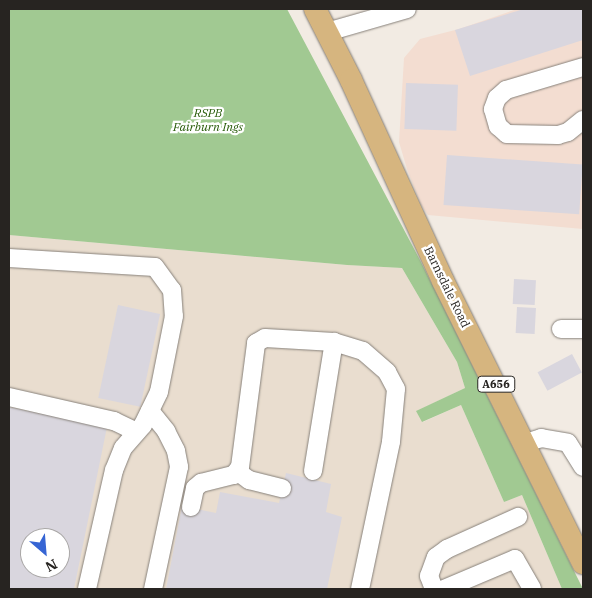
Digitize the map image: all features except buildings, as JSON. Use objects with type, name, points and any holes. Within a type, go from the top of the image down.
[{"type":"main road","name":"Barnsdale Road","points":[[315,9],[439,272],[583,563]]},
{"type":"street","points":[[327,32],[407,9]]},
{"type":"street","points":[[583,67],[506,90],[497,98],[493,109],[498,126],[507,134],[558,135],[568,132],[583,120]]},
{"type":"street","points":[[9,258],[156,267],[172,290],[174,316],[159,392],[137,432],[123,448],[114,470],[88,589]]},
{"type":"street","points":[[561,329],[583,330]]},
{"type":"street","points":[[238,472],[256,343],[265,338],[334,342],[363,351],[387,372],[396,389],[391,442],[360,589]]},
{"type":"street","points":[[313,471],[334,342]]},
{"type":"street","points":[[9,397],[114,421],[137,432]]},
{"type":"street","points":[[150,411],[166,431],[176,452],[179,467],[154,589]]},
{"type":"street","points":[[525,443],[541,438],[568,443],[583,467]]},
{"type":"street","points":[[238,472],[249,480],[282,488]]},
{"type":"street","points":[[191,507],[194,488],[201,483],[238,472]]},
{"type":"street","points":[[434,589],[429,576],[436,557],[447,549],[518,517]]},
{"type":"street","points":[[444,589],[515,559],[532,589]]},
{"type":"shaded area","points":[[517,9],[583,9],[583,229],[428,215],[421,205],[407,169],[399,142],[404,58],[420,39],[459,29]]},
{"type":"shaded area","points":[[9,235],[347,265],[402,268],[457,362],[465,388],[417,411],[423,422],[461,405],[504,502],[522,495],[562,589],[9,589]]},
{"type":"green space","name":"RSPB Fairburn Ings","points":[[9,9],[287,9],[420,260],[583,589],[562,589],[522,495],[504,502],[461,405],[422,422],[416,411],[465,388],[457,362],[402,268],[347,265],[9,235]]}]
